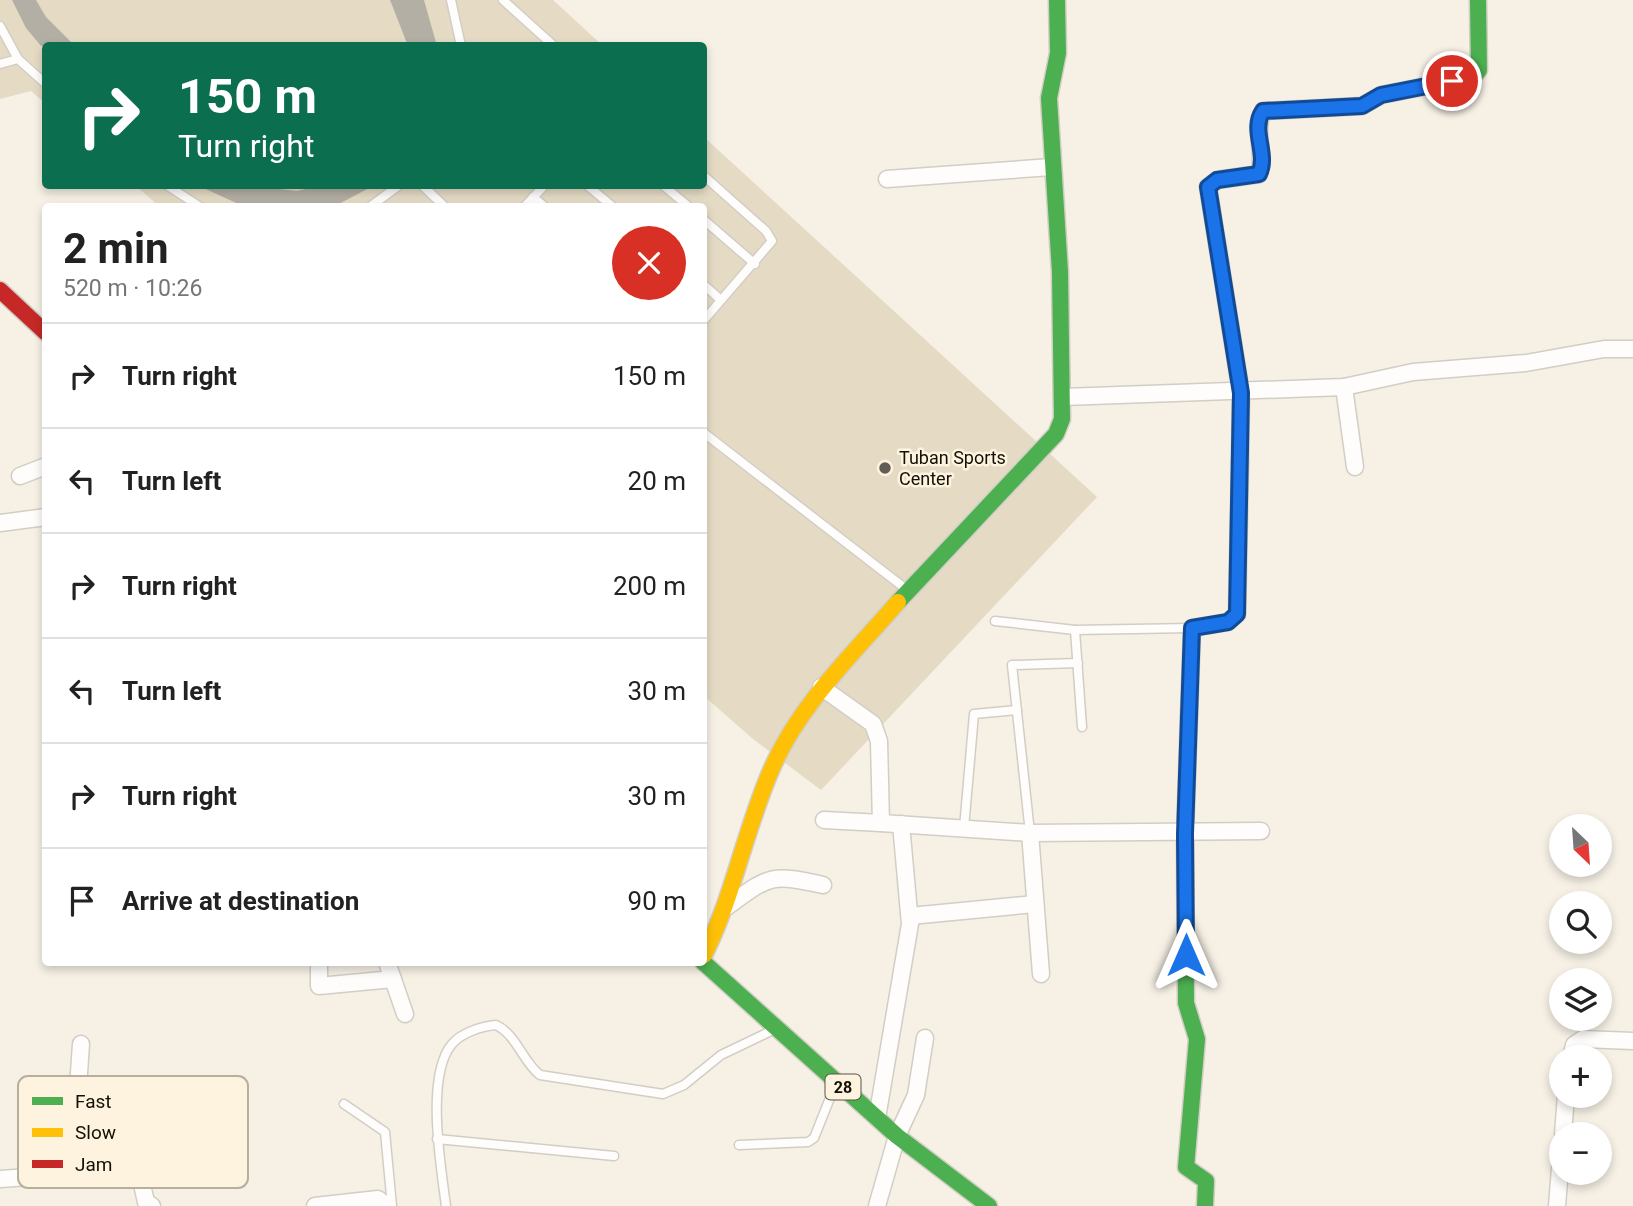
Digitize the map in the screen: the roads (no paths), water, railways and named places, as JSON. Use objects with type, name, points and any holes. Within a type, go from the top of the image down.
[{"type":"main road","points":[[707,948],[725,908],[749,832],[782,743],[821,687],[1056,434],[1062,419],[1060,272],[1051,167],[1049,98],[1058,53],[1057,0]]},
{"type":"main road","points":[[1205,1206],[1206,1181],[1186,1167],[1196,1040],[1186,1003],[1185,834],[1192,628],[1228,622],[1237,614],[1241,393],[1208,187],[1217,180],[1259,174],[1263,166],[1258,124],[1263,111],[1362,106],[1381,95],[1473,77],[1479,71],[1478,0]]},
{"type":"main road","points":[[0,290],[42,329]]},
{"type":"main road","name":"28","points":[[707,966],[897,1136],[989,1206]]},
{"type":"street","points":[[887,179],[1051,167]]},
{"type":"street","points":[[1063,397],[1241,393],[1344,387],[1413,372],[1526,363],[1594,351],[1633,349]]},
{"type":"street","points":[[1344,387],[1355,467]]},
{"type":"street","points":[[20,476],[42,468]]},
{"type":"street","points":[[0,523],[42,518]]},
{"type":"street","points":[[821,687],[875,729],[879,741],[881,823]]},
{"type":"street","points":[[824,820],[1030,833],[1185,834],[1261,831]]},
{"type":"street","points":[[877,1118],[910,916],[901,824]]},
{"type":"street","points":[[1030,833],[1041,974]]},
{"type":"street","points":[[725,908],[761,883],[773,879],[784,877],[823,885]]},
{"type":"street","points":[[910,916],[1035,904]]},
{"type":"street","points":[[318,966],[319,986],[393,979]]},
{"type":"street","points":[[388,966],[405,1014]]},
{"type":"street","points":[[877,1206],[897,1136],[916,1095],[925,1038]]},
{"type":"street","points":[[1574,1045],[1583,1039],[1633,1041]]},
{"type":"street","points":[[79,1076],[81,1044]]},
{"type":"street","points":[[0,1179],[18,1178]]},
{"type":"street","points":[[1557,1206],[1559,1185]]},
{"type":"street","points":[[141,1188],[145,1202],[152,1206]]},
{"type":"street","points":[[315,1206],[378,1199],[387,1206]]},
{"type":"lane","points":[[452,0],[460,42]]},
{"type":"lane","points":[[503,0],[550,42]]},
{"type":"lane","points":[[0,26],[18,59],[42,80]]},
{"type":"lane","points":[[0,64],[18,59]]},
{"type":"lane","points":[[707,179],[772,238],[771,244],[755,264],[707,316]]},
{"type":"lane","points":[[172,189],[194,203]]},
{"type":"lane","points":[[375,203],[394,189]]},
{"type":"lane","points":[[426,189],[441,203]]},
{"type":"lane","points":[[528,203],[541,189]]},
{"type":"lane","points":[[592,189],[608,203]]},
{"type":"lane","points":[[668,189],[684,203]]},
{"type":"lane","points":[[533,197],[540,203]]},
{"type":"lane","points":[[707,223],[755,264]]},
{"type":"lane","points":[[707,288],[721,300]]},
{"type":"lane","points":[[707,435],[908,591]]},
{"type":"lane","points":[[995,621],[1075,631],[1192,628]]},
{"type":"lane","points":[[1075,631],[1082,727]]},
{"type":"lane","points":[[1030,833],[1012,665],[1078,663]]},
{"type":"lane","points":[[964,828],[974,713],[1017,710]]},
{"type":"lane","points":[[446,1206],[437,1139],[440,1081],[446,1054],[453,1043],[485,1026],[496,1025],[504,1028],[531,1068],[540,1075],[663,1094],[684,1085],[721,1055],[775,1029]]},
{"type":"lane","points":[[739,1144],[808,1142],[814,1138],[837,1082]]},
{"type":"lane","points":[[344,1104],[385,1132],[392,1206]]},
{"type":"lane","points":[[437,1139],[614,1156]]},
{"type":"place","name":"Tuban Sports Center","points":[[885,468]]}]
